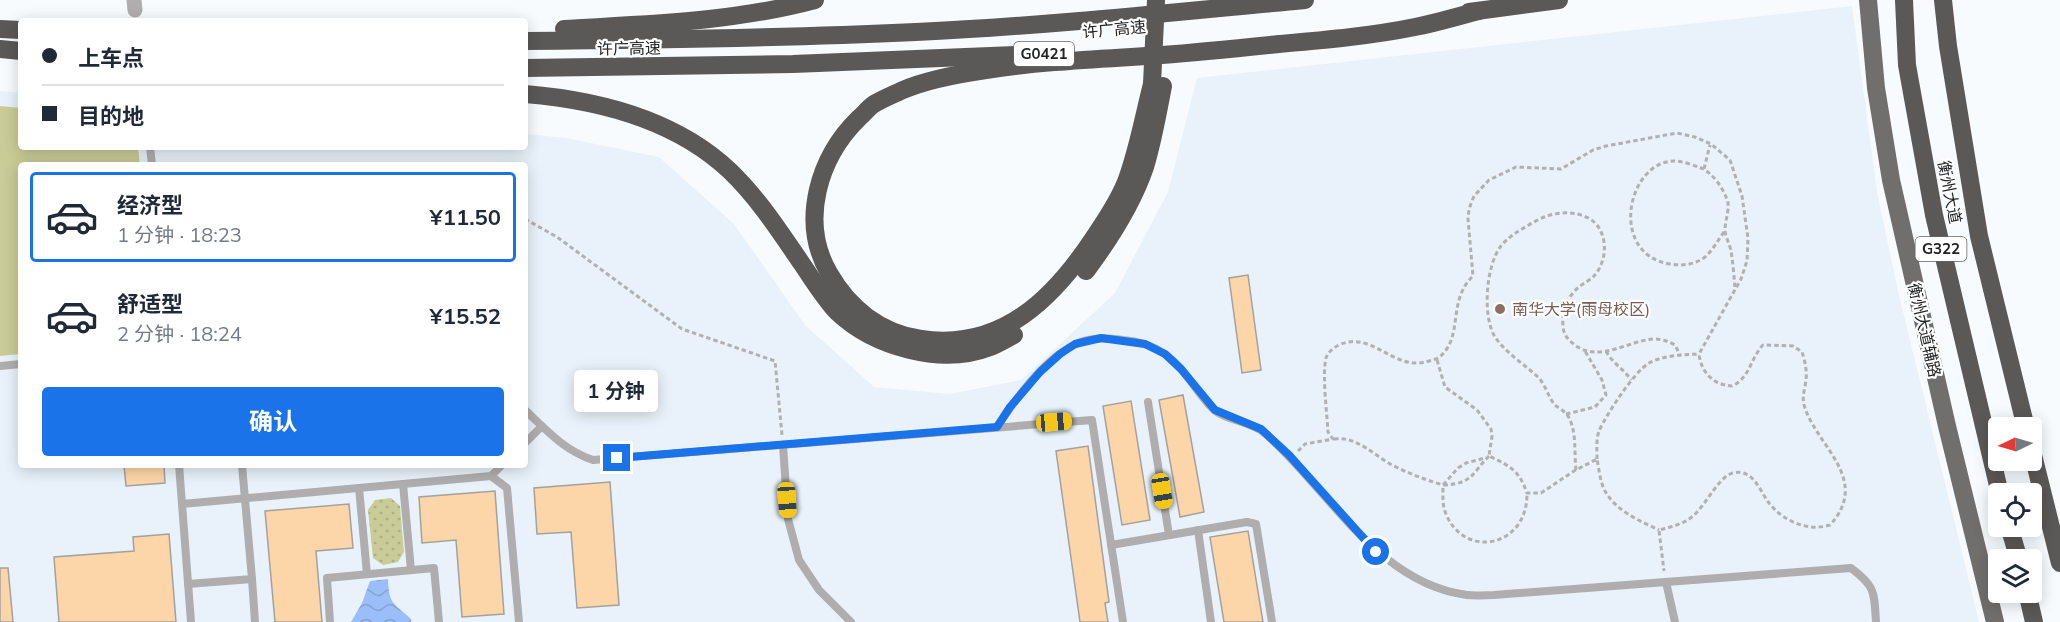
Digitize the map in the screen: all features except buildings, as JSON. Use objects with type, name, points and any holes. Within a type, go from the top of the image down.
[{"type":"highway","points":[[528,29],[562,30],[693,22],[788,7],[815,0]]},
{"type":"highway","points":[[1156,0],[1158,83],[1126,181],[1106,220],[1078,262],[1043,301],[1008,326],[981,337],[950,342],[919,339],[892,332],[868,319],[847,298],[828,272],[816,244],[814,213],[819,183],[830,156],[847,130],[873,105],[906,89],[948,76],[1026,64],[1178,54],[1328,40],[1415,27],[1479,11]]},
{"type":"highway","points":[[528,94],[603,106],[643,117],[684,136],[729,170],[761,205],[817,287],[837,312],[869,336],[894,346],[923,353],[956,354],[988,348],[1016,334],[1044,315],[1086,270],[1112,235],[1145,166],[1168,0]]},
{"type":"highway","name":"许广高速","points":[[528,41],[675,40],[917,32],[1305,0]]},
{"type":"highway","name":"许广高速","points":[[528,68],[794,64],[1063,53],[1251,36],[1560,0]]},
{"type":"highway","name":"衡州大道","points":[[1904,0],[1907,65],[1934,215],[1997,483]]},
{"type":"highway","name":"衡州大道","points":[[1943,0],[1948,46],[1978,236],[2023,417]]},
{"type":"highway","points":[[0,29],[18,30]]},
{"type":"highway","points":[[0,49],[18,51]]},
{"type":"highway","points":[[2037,471],[2060,563]]},
{"type":"highway","points":[[2030,603],[2034,622]]},
{"type":"main road","name":"衡州大道辅路","points":[[1868,0],[1875,88],[1891,180],[1947,426],[1995,622]]},
{"type":"lane","points":[[997,427],[1010,407],[1040,372],[1075,344],[1101,338],[1145,344],[1165,354],[1181,369],[1215,410],[1261,429],[1290,456],[1376,552],[1412,576],[1442,588],[1467,595],[1494,595],[1851,568],[1866,580],[1874,591],[1876,622]]},
{"type":"lane","points":[[0,366],[18,364]]},
{"type":"lane","points":[[1148,402],[1169,535]]},
{"type":"lane","points":[[528,413],[576,454],[593,460],[1092,420],[1123,622]]},
{"type":"lane","points":[[528,440],[542,426]]},
{"type":"lane","points":[[783,445],[788,519],[799,560],[819,590],[850,622]]},
{"type":"lane","points":[[179,468],[190,622]]},
{"type":"lane","points":[[242,468],[255,622]]},
{"type":"lane","points":[[182,504],[491,476],[499,468]]},
{"type":"lane","points":[[491,476],[507,488],[519,622]]},
{"type":"lane","points":[[403,484],[411,570]]},
{"type":"lane","points":[[359,488],[367,574]]},
{"type":"lane","points":[[1111,545],[1248,522],[1256,524],[1272,622]]},
{"type":"lane","points":[[1198,530],[1211,622]]},
{"type":"lane","points":[[330,622],[327,578],[434,568],[439,622]]},
{"type":"lane","points":[[188,584],[252,579]]},
{"type":"lane","points":[[1666,582],[1675,622]]},
{"type":"path","points":[[1333,439],[1328,432],[1325,365],[1328,353],[1334,347],[1345,342],[1362,342],[1409,364],[1437,359],[1451,343],[1456,305],[1461,290],[1473,276],[1468,219],[1474,196],[1489,180],[1516,167],[1562,169],[1593,150],[1606,146],[1677,133],[1711,144],[1730,160],[1744,206],[1748,238],[1747,261],[1735,289],[1699,354],[1700,365],[1704,372],[1718,383],[1732,386],[1744,379],[1754,355],[1763,345],[1793,346],[1802,352],[1806,379],[1803,404],[1837,461],[1842,476],[1844,503],[1830,525],[1812,528],[1783,517],[1770,504],[1752,478],[1746,474],[1731,473],[1722,479],[1705,504],[1691,518],[1659,530],[1631,516],[1606,492],[1597,459],[1599,433],[1631,380],[1639,370],[1657,359],[1699,354]]},
{"type":"path","points":[[1704,169],[1711,144]]},
{"type":"path","points":[[1725,232],[1704,257],[1688,265],[1668,263],[1650,256],[1638,246],[1631,231],[1631,210],[1642,180],[1663,163],[1675,161],[1704,169],[1720,185],[1728,203],[1725,232],[1731,253],[1735,289]]},
{"type":"path","points":[[1576,470],[1575,442],[1569,417],[1554,403],[1540,378],[1518,362],[1490,328],[1488,284],[1494,258],[1500,247],[1511,235],[1538,219],[1561,213],[1573,213],[1593,221],[1600,228],[1604,244],[1602,264],[1596,274],[1573,292],[1564,309],[1564,333],[1569,341],[1586,351],[1606,351],[1651,339],[1661,340],[1675,345],[1680,355]]},
{"type":"path","points":[[528,221],[557,237],[682,329],[776,361],[783,445]]},
{"type":"path","points":[[1566,414],[1595,407],[1606,395],[1606,389],[1597,370],[1587,357],[1586,351]]},
{"type":"path","points":[[1606,351],[1611,360],[1631,380]]},
{"type":"path","points":[[1290,456],[1305,444],[1343,438],[1355,441],[1391,465],[1423,479],[1443,485],[1453,485],[1472,478],[1489,456],[1491,429],[1478,410],[1445,387],[1437,359]]},
{"type":"path","points":[[1489,456],[1508,464],[1524,483],[1527,493],[1525,514],[1517,529],[1501,540],[1480,542],[1468,538],[1451,523],[1444,508],[1443,485],[1458,468],[1489,456]]},
{"type":"path","points":[[1527,493],[1541,493],[1597,459]]},
{"type":"path","points":[[1659,530],[1666,582]]},
{"type":"shaded area","name":"南华大学(雨母校区)","points":[[1852,6],[1877,192],[1898,291],[1979,622],[0,622],[0,91],[18,93],[18,150],[528,150],[528,134],[566,138],[659,157],[734,224],[805,325],[874,387],[950,394],[1021,380],[1115,293],[1168,192],[1197,78]]},
{"type":"green space","points":[[0,106],[18,108],[18,150],[138,150],[140,162],[18,162],[18,354],[0,356]]},
{"type":"green space","points":[[391,498],[400,506],[404,552],[398,562],[383,565],[373,558],[368,510],[375,500]]},
{"type":"water","points":[[388,579],[391,599],[411,619],[411,622],[351,622],[362,603],[370,581]]},
{"type":"place","name":"南华大学(雨母校区)","points":[[1500,309]]},
{"type":"route","points":[[617,458],[997,427],[1010,407],[1040,372],[1060,354],[1075,344],[1101,338],[1126,340],[1145,344],[1165,354],[1181,369],[1215,410],[1261,429],[1289,455],[1376,552]]}]
